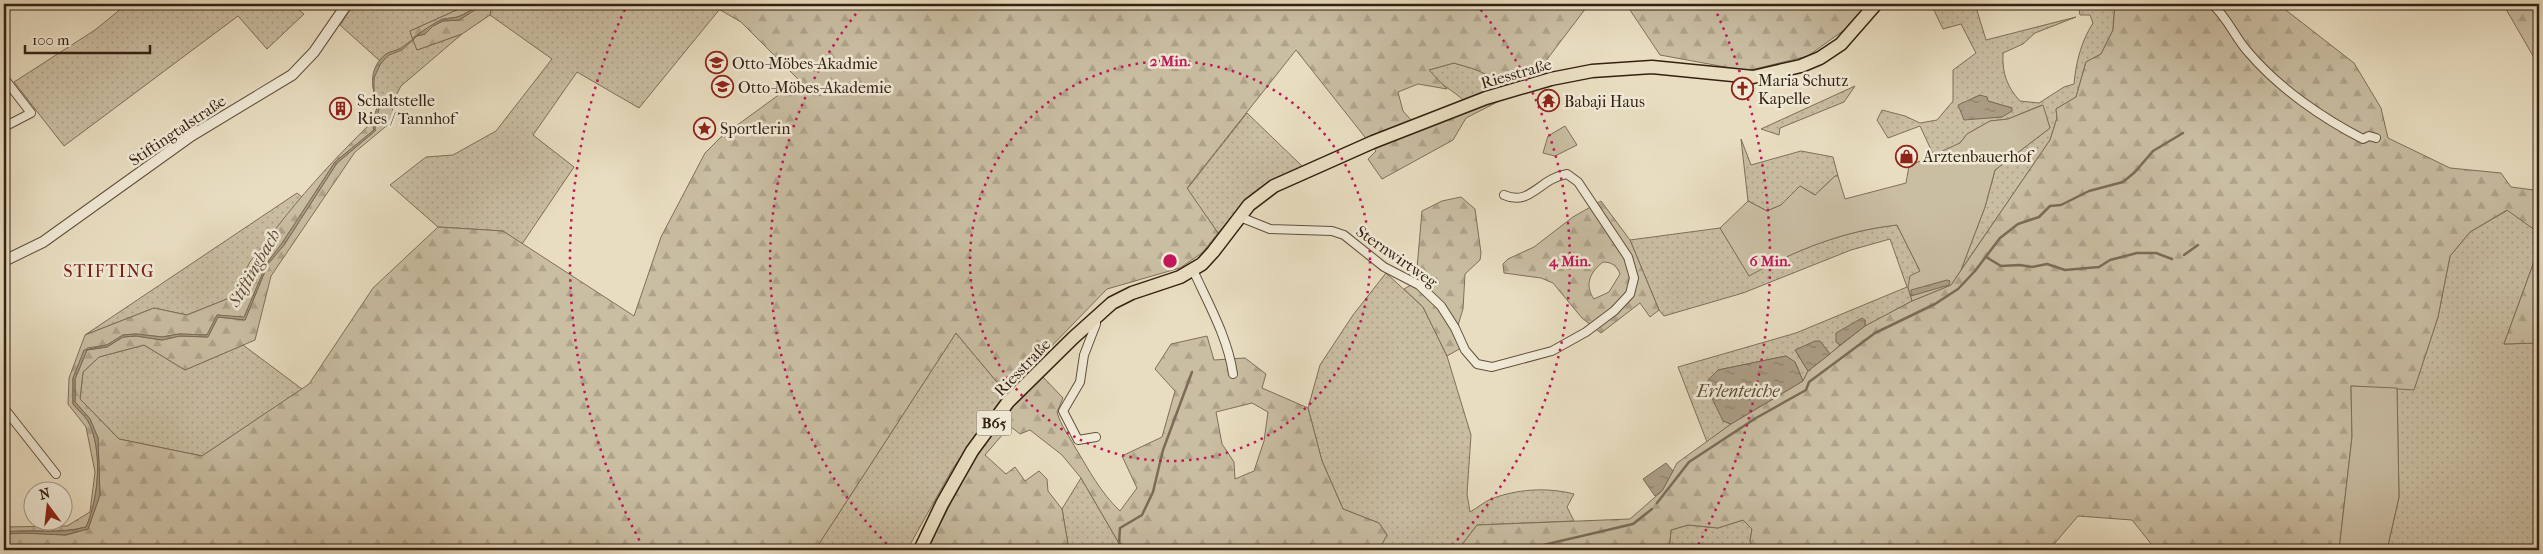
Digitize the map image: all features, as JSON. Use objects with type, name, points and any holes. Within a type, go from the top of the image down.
[{"type":"main road","name":"Riesstraße","points":[[920,550],[942,504],[972,451],[1008,402],[1096,317],[1112,304],[1127,296],[1172,280],[1193,270],[1214,252],[1240,217],[1258,198],[1287,180],[1373,142],[1486,98],[1526,85],[1566,76],[1628,67],[1668,67],[1746,77],[1801,66],[1820,58],[1841,44],[1876,4]]},
{"type":"street","name":"Stiftingtalstraße","points":[[4,261],[43,242],[191,136],[292,75],[314,52],[347,4]]},
{"type":"street","points":[[2212,4],[2223,14],[2246,51],[2257,63],[2326,120],[2363,139],[2369,136],[2376,138]]},
{"type":"street","points":[[4,78],[31,113],[4,127]]},
{"type":"street","name":"Sternwirtweg","points":[[1240,217],[1270,229],[1332,231],[1344,235],[1384,267],[1419,285],[1441,306],[1477,364],[1492,367],[1552,351],[1586,332],[1614,311],[1630,294],[1634,278],[1628,256],[1610,228],[1578,182],[1567,174],[1555,176],[1524,199],[1514,200],[1504,195]]},
{"type":"street","points":[[1193,270],[1231,358],[1233,374]]},
{"type":"street","points":[[1096,317],[1096,324],[1084,355],[1080,382],[1064,411],[1078,440],[1096,437]]},
{"type":"street","points":[[4,408],[56,474]]},
{"type":"green space","points":[[127,4],[291,4],[304,14],[267,49],[238,16],[64,146],[14,82],[95,30]]},
{"type":"green space","points":[[354,4],[463,4],[459,9],[410,31],[417,50],[462,34],[401,86],[391,105],[383,102],[374,93],[373,81],[380,61],[340,25]]},
{"type":"green space","points":[[463,4],[481,4],[459,17],[442,19],[412,38],[410,31],[459,9]]},
{"type":"green space","points":[[483,4],[492,4],[490,15],[462,34],[417,50],[413,40],[417,36],[425,34],[433,26],[443,21],[459,20]]},
{"type":"green space","points":[[492,4],[516,4],[523,6],[525,4],[710,4],[719,10],[639,108],[577,72],[533,135],[574,167],[522,244],[503,231],[438,227],[390,185],[426,157],[453,155],[496,131],[552,59],[490,15]]},
{"type":"green space","points":[[710,4],[1589,4],[1545,62],[1511,95],[1466,118],[1453,140],[1382,179],[1368,159],[1376,151],[1296,50],[1187,188],[1218,233],[1202,253],[1180,268],[1107,289],[1006,393],[956,333],[815,550],[4,549],[4,534],[66,535],[88,529],[100,495],[98,438],[90,419],[75,402],[75,379],[87,350],[107,347],[123,337],[136,336],[162,340],[180,336],[208,337],[218,317],[245,320],[268,264],[284,245],[337,163],[375,131],[375,122],[381,102],[391,105],[396,118],[355,152],[271,276],[255,340],[185,370],[144,345],[99,357],[83,372],[80,399],[119,439],[202,456],[309,384],[373,288],[438,227],[503,231],[634,316],[661,237],[705,153],[721,137],[799,80],[741,22]],"holes":[[[1454,63],[1486,75],[1492,79],[1497,90],[1423,118],[1411,120],[1403,111],[1398,92],[1418,84],[1447,89],[1429,70]]]},
{"type":"green space","points":[[1626,4],[1868,4],[1851,25],[1808,56],[1747,71],[1660,55]]},
{"type":"green space","points":[[1931,4],[1975,4],[1986,40],[2076,17],[2035,33],[2023,44],[2003,53],[2003,67],[2006,79],[2015,96],[2020,101],[2039,103],[2064,87],[2074,84],[2080,52],[2085,37],[2093,23],[2090,15],[2080,15],[2078,4],[2115,4],[2113,30],[2101,54],[2086,62],[2076,97],[2056,109],[2057,118],[2050,140],[1961,270],[1985,207],[1995,170],[2050,128],[2042,105],[2008,119],[1990,121],[1967,134],[1960,143],[1934,156],[1920,126],[1888,138],[1877,120],[1882,110],[1905,116],[1920,123],[1937,120],[1953,101],[1953,70],[1976,53],[1961,24],[1943,29]],"holes":[[[1980,95],[1988,101],[2012,108],[2002,117],[1977,118],[1973,98]]]},
{"type":"green space","points":[[2115,4],[2278,4],[2354,63],[2381,108],[2388,138],[2450,168],[2501,173],[2511,187],[2534,190],[2539,199],[2539,233],[2507,210],[2470,232],[2450,256],[2438,317],[2414,390],[2351,386],[2352,437],[2339,550],[2156,550],[2132,520],[2078,516],[2049,550],[1753,550],[1750,541],[1752,529],[1743,520],[1718,528],[1688,525],[1671,530],[1669,550],[1458,550],[1477,525],[1630,519],[1662,491],[1677,463],[1731,424],[1803,381],[1808,371],[1865,326],[1912,301],[1951,285],[2050,140],[2057,118],[2056,109],[2076,97],[2086,62],[2101,54],[2113,30]]},
{"type":"green space","points":[[2503,4],[2539,4],[2539,59],[2536,61]]},
{"type":"green space","points":[[1454,63],[1486,75],[1492,79],[1497,90],[1465,102],[1437,80],[1429,70]]},
{"type":"green space","points":[[1855,86],[1844,102],[1780,128],[1779,135],[1761,129]]},
{"type":"green space","points":[[2043,105],[2050,128],[1995,170],[1985,207],[1961,270],[1951,285],[1912,301],[1908,287],[1910,276],[1920,271],[1897,225],[1858,232],[1820,243],[1784,258],[1749,276],[1720,228],[1748,201],[1767,211],[1781,205],[1800,186],[1815,195],[1835,176],[1838,176],[1845,199],[1906,183],[1909,166],[1960,143],[1967,134],[1990,121],[2008,119]]},
{"type":"green space","points":[[1247,113],[1303,167],[1278,178],[1248,197],[1218,233],[1187,189]]},
{"type":"green space","points":[[372,122],[374,130],[335,162],[282,244],[267,263],[244,318],[217,315],[207,335],[179,334],[162,337],[136,334],[123,335],[107,345],[87,348],[73,378],[73,404],[88,421],[93,432],[98,474],[94,502],[86,527],[72,529],[72,523],[90,512],[95,472],[86,427],[68,404],[69,378],[85,335],[154,308],[187,315],[232,297],[261,249],[278,226],[333,162]]},
{"type":"green space","points":[[1565,126],[1577,145],[1555,156],[1543,153],[1548,136]]},
{"type":"green space","points":[[1741,139],[1751,165],[1801,151],[1833,157],[1838,176],[1835,176],[1815,195],[1800,186],[1781,205],[1767,211],[1748,201]]},
{"type":"green space","points":[[297,193],[302,197],[250,262],[232,297],[187,315],[154,308],[85,335]]},
{"type":"green space","points":[[1461,197],[1475,209],[1481,253],[1480,260],[1465,274],[1463,309],[1455,335],[1461,348],[1447,356],[1423,307],[1404,289],[1411,285],[1417,268],[1422,211],[1442,201]]},
{"type":"green space","points":[[1601,201],[1630,240],[1659,310],[1650,317],[1640,303],[1601,333],[1582,318],[1553,283],[1541,278],[1504,273],[1503,264],[1508,259],[1534,247],[1573,217]],"holes":[[[1603,262],[1614,265],[1620,274],[1609,292],[1594,299],[1589,289],[1590,279],[1598,266]]]},
{"type":"green space","points":[[2508,210],[2539,233],[2539,248],[2504,344],[2539,343],[2539,550],[2387,550],[2399,497],[2397,388],[2414,389],[2438,317],[2450,256],[2470,232]]},
{"type":"green space","points":[[1897,225],[1920,271],[1908,287],[1912,301],[1865,326],[1865,320],[1836,342],[1840,345],[1830,354],[1820,341],[1795,350],[1808,371],[1803,381],[1795,362],[1786,356],[1718,370],[1723,421],[1731,424],[1707,442],[1678,367],[1796,333],[1907,287],[1890,239],[1851,250],[1743,293],[1664,316],[1659,310],[1630,240],[1720,228],[1749,275],[1784,257],[1820,243],[1858,232]]},
{"type":"green space","points":[[2539,248],[2539,343],[2504,344]]},
{"type":"green space","points":[[1386,273],[1423,307],[1447,356],[1471,435],[1467,494],[1470,512],[1488,500],[1511,493],[1553,490],[1574,494],[1567,507],[1574,521],[1477,525],[1458,550],[1385,550],[1382,544],[1387,535],[1379,523],[1343,509],[1322,461],[1308,408],[1320,365],[1353,315]]},
{"type":"green space","points":[[956,333],[1006,393],[953,468],[907,550],[815,550]]},
{"type":"green space","points":[[1207,336],[1214,360],[1245,358],[1266,374],[1262,388],[1308,408],[1322,461],[1343,509],[1379,523],[1387,535],[1382,544],[1370,550],[1123,550],[1081,478],[1062,455],[1030,430],[1020,434],[1010,426],[985,455],[1006,474],[1015,467],[1025,481],[1039,471],[1047,479],[1048,491],[1062,509],[1069,550],[927,550],[976,457],[1005,415],[1042,376],[1063,398],[1057,412],[1063,426],[1095,481],[1120,511],[1137,488],[1122,456],[1162,437],[1175,391],[1155,369],[1171,344]],"holes":[[[1252,403],[1268,412],[1264,441],[1254,471],[1235,479],[1234,462],[1222,444],[1216,412]]]},
{"type":"green space","points":[[144,345],[185,370],[243,345],[302,389],[202,456],[119,439],[80,399],[83,372],[99,357]]},
{"type":"green space","points":[[2351,386],[2397,388],[2399,497],[2387,550],[2339,550],[2352,437]]},
{"type":"green space","points":[[1081,478],[1123,550],[1069,550],[1062,509]]},
{"type":"green space","points":[[1743,520],[1752,529],[1750,541],[1753,550],[1669,550],[1671,530],[1688,525],[1718,528]]},
{"type":"green space","points":[[4,527],[22,527],[22,531],[4,532]]},
{"type":"water","points":[[481,4],[483,5],[459,20],[443,21],[433,26],[425,34],[417,36],[402,50],[389,55],[381,63],[374,78],[374,91],[373,77],[374,71],[377,64],[386,54],[401,48],[426,29],[435,23],[460,16]]},
{"type":"water","points":[[375,93],[381,102],[375,122],[375,131],[337,163],[284,245],[268,264],[245,320],[218,317],[208,337],[180,336],[162,340],[136,336],[123,337],[107,347],[87,350],[75,379],[75,402],[90,419],[98,438],[100,495],[88,529],[65,535],[4,534],[4,532],[14,531],[72,532],[72,530],[86,527],[94,502],[98,474],[93,432],[88,421],[73,404],[73,378],[84,350],[107,345],[123,335],[136,334],[162,337],[179,334],[207,335],[217,315],[244,317],[267,263],[335,162],[374,130],[372,122],[379,102]]},
{"type":"water","points":[[1980,95],[1987,97],[1988,101],[2012,108],[2012,111],[2002,117],[1964,120],[1958,105]]},
{"type":"water","points":[[1947,280],[1950,281],[1949,285],[1911,296],[1911,290]]},
{"type":"water","points":[[1862,318],[1865,320],[1865,326],[1840,345],[1836,342],[1836,333]]},
{"type":"water","points":[[1815,341],[1820,341],[1830,354],[1808,371],[1795,350]]},
{"type":"water","name":"Erlenteiche","points":[[1786,356],[1795,362],[1803,381],[1731,424],[1723,421],[1706,386],[1709,379],[1718,370]]},
{"type":"water","points":[[1666,463],[1673,471],[1662,491],[1655,496],[1643,479]]},
{"type":"waterway","points":[[1657,503],[1689,462],[1756,418],[1806,390],[1809,382],[1875,333],[1935,304],[1958,289],[1975,271],[2000,238],[2018,224],[2039,217],[2050,206],[2061,205],[2089,191],[2123,182],[2135,172],[2153,151],[2183,133]]},
{"type":"waterway","points":[[2184,255],[2198,245]]},
{"type":"waterway","points":[[1986,257],[2001,266],[2020,265],[2032,267],[2047,264],[2065,270],[2099,267],[2110,260],[2137,253],[2156,253],[2172,259]]},
{"type":"waterway","points":[[1125,550],[1119,543],[1120,528],[1142,515],[1153,492],[1163,450],[1192,372]]},
{"type":"waterway","points":[[1522,550],[1633,524],[1652,509]]},
{"type":"place","name":"Otto-Möbes-Akadmie","points":[[716,63]]},
{"type":"place","name":"Otto-Möbes-Akademie","points":[[722,87]]},
{"type":"place","name":"Maria Schutz Kapelle","points":[[1742,89]]},
{"type":"place","name":"Babaji Haus","points":[[1548,101]]},
{"type":"place","name":"Schaltstelle Ries / Tannhof","points":[[341,109]]},
{"type":"place","name":"Sportlerin","points":[[704,128]]},
{"type":"place","name":"Arztenbauerhof","points":[[1907,156]]},
{"type":"district","name":"STIFTING","points":[[109,271]]},
{"type":"water label","name":"Stiftingbach","points":[[254,268]]}]
